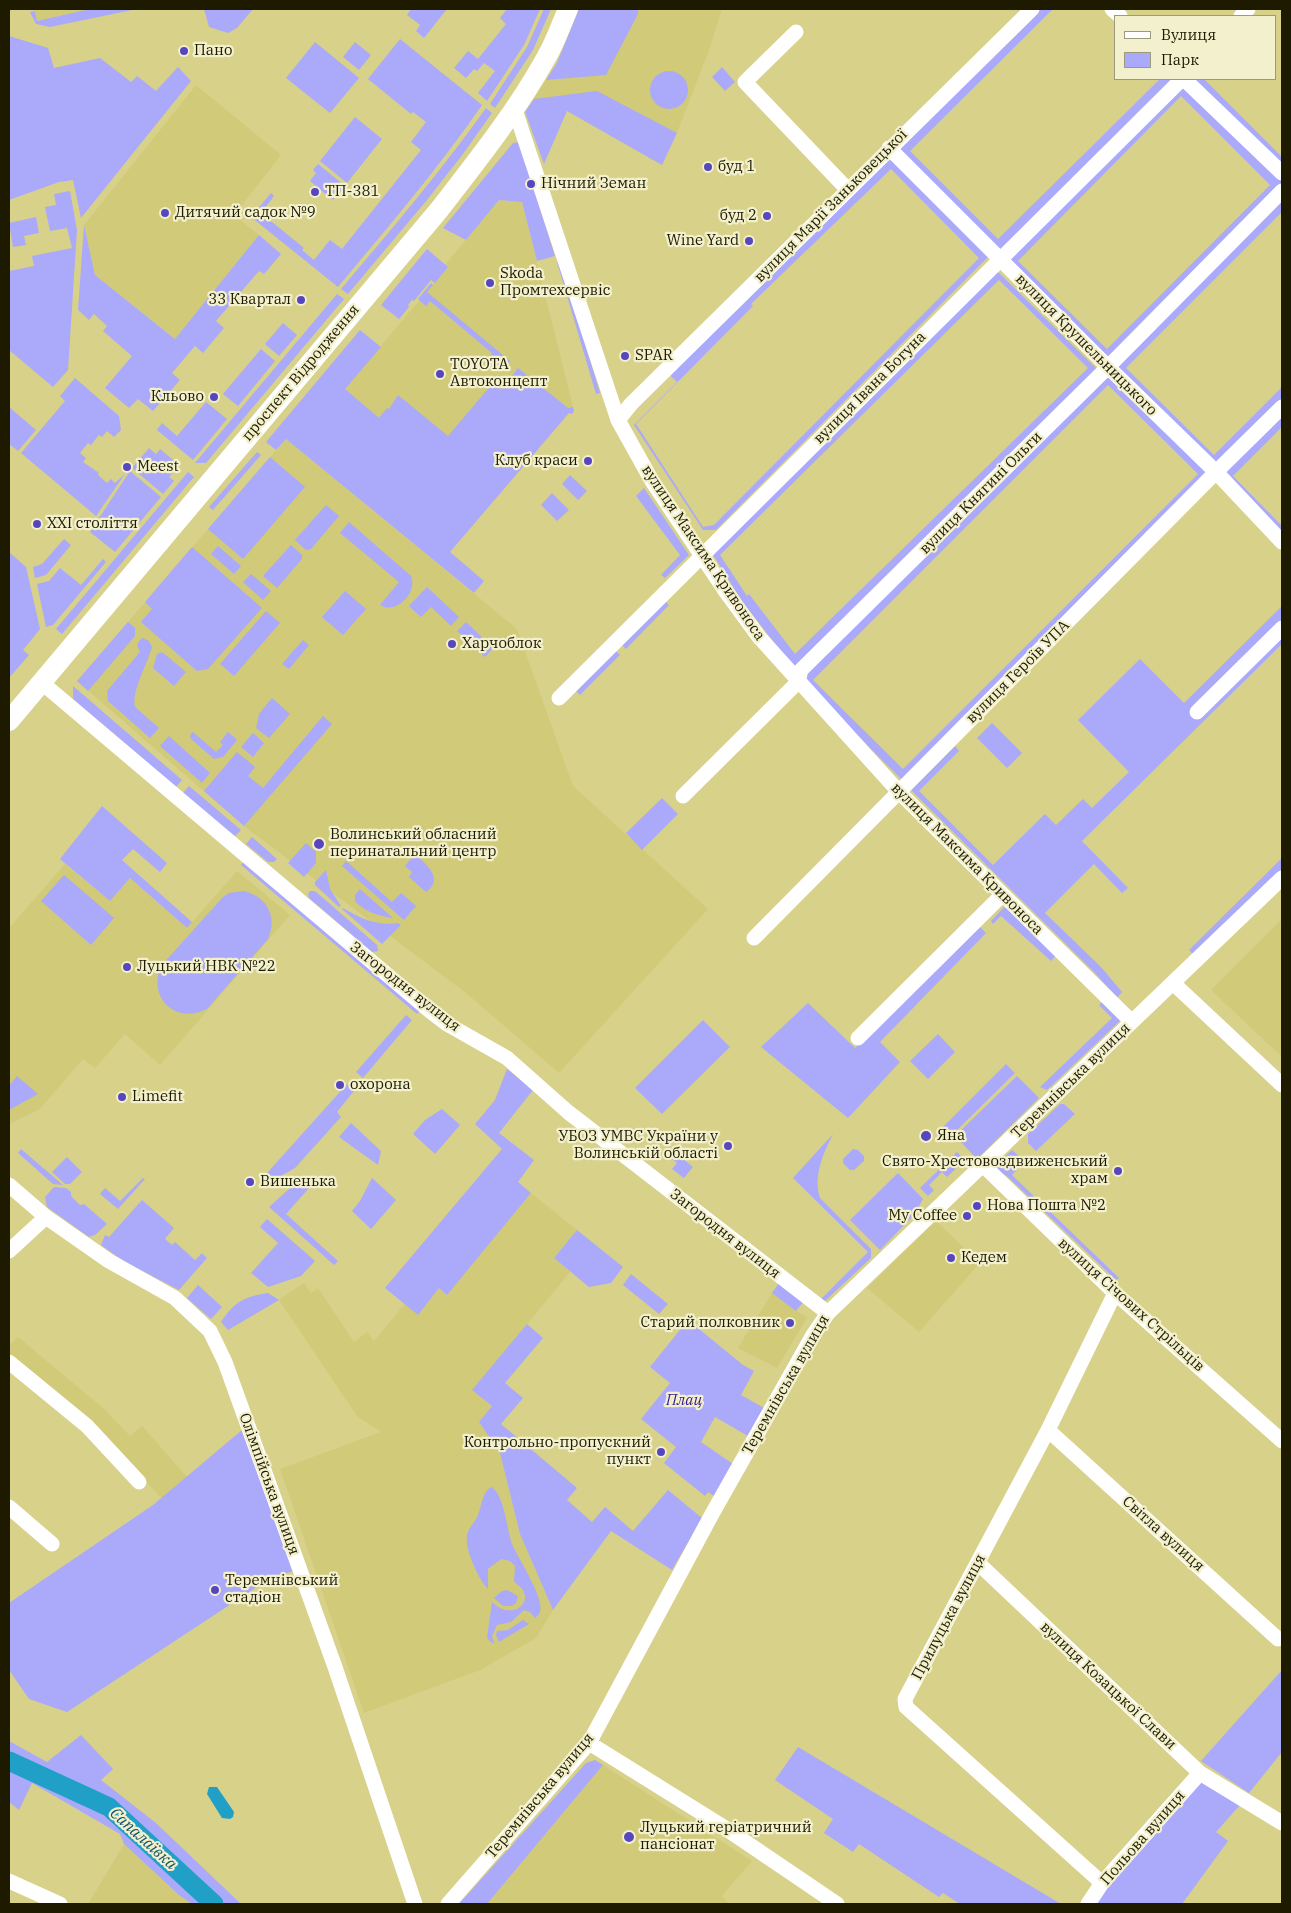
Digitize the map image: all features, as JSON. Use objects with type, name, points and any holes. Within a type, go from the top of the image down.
[{"type":"main road","name":"проспект Відродження","points":[[9,720],[439,210],[475,164],[547,57],[568,9]]},
{"type":"street","name":"вулиця Марії Заньковецької","points":[[615,413],[631,404],[847,189],[1032,9]]},
{"type":"street","points":[[796,32],[745,82],[847,189]]},
{"type":"street","name":"вулиця Івана Богуна","points":[[559,698],[1182,80]]},
{"type":"street","points":[[1184,80],[1282,173]]},
{"type":"street","name":"вулиця Максима Кривоноса","points":[[514,107],[615,413],[652,481],[726,592],[758,637],[899,792],[1132,1022]]},
{"type":"street","name":"вулиця Крушельницького","points":[[889,148],[1216,472],[1282,542]]},
{"type":"street","name":"вулиця Княгині Ольги","points":[[683,796],[798,682],[801,670],[1108,367],[1282,191]]},
{"type":"street","name":"вулиця Героїв УПА","points":[[754,938],[1282,407]]},
{"type":"street","points":[[1197,712],[1282,628]]},
{"type":"street","name":"Загородня вулиця","points":[[41,682],[430,1011],[447,1024],[507,1058],[568,1112],[828,1313]]},
{"type":"street","name":"Теремнівська вулиця","points":[[448,1904],[589,1743],[712,1514],[813,1335],[828,1313],[1282,878]]},
{"type":"street","points":[[858,1038],[1002,895]]},
{"type":"street","points":[[1173,983],[1282,1085]]},
{"type":"street","name":"вулиця Січових Стрільців","points":[[983,1165],[1115,1292],[1282,1441]]},
{"type":"street","name":"Олімпійська вулиця","points":[[9,1185],[46,1216],[109,1261],[175,1298],[210,1331],[225,1362],[335,1668],[415,1904]]},
{"type":"street","points":[[9,1251],[46,1216]]},
{"type":"street","name":"Прилуцька вулиця","points":[[1102,1883],[906,1707],[905,1699],[1048,1430],[1115,1292]]},
{"type":"street","points":[[9,1362],[87,1426],[139,1482]]},
{"type":"street","name":"Світла вулиця","points":[[1048,1430],[1278,1639]]},
{"type":"street","points":[[9,1507],[52,1544]]},
{"type":"street","name":"вулиця Козацької Слави","points":[[978,1563],[1200,1773],[1282,1823]]},
{"type":"street","points":[[589,1743],[720,1824],[837,1904]]},
{"type":"street","name":"Польова вулиця","points":[[1088,1904],[1102,1883],[1200,1773]]},
{"type":"street","points":[[9,1881],[60,1904]]},
{"type":"shaded area","points":[[35,9],[90,9],[37,21]]},
{"type":"shaded area","points":[[579,9],[722,9],[709,50],[677,133],[662,165],[567,111],[534,99],[557,63]]},
{"type":"shaded area","name":"Дитячий садок №9","points":[[196,85],[281,155],[234,215],[259,235],[176,339],[95,275],[84,225]]},
{"type":"shaded area","points":[[499,200],[522,202],[574,411],[572,414],[569,413],[487,508],[344,389],[448,267],[445,265]]},
{"type":"shaded area","points":[[286,439],[517,629],[573,786],[708,909],[559,1073],[466,993],[244,826],[77,681]]},
{"type":"shaded area","name":"Луцький НВК №22","points":[[65,864],[110,901],[130,878],[187,928],[237,871],[290,915],[160,1065],[125,1034],[95,1068],[83,1059],[40,1109],[9,1124],[9,928]]},
{"type":"shaded area","points":[[1282,919],[1282,1057],[1211,990]]},
{"type":"shaded area","points":[[531,1193],[577,1230],[554,1258],[570,1272],[473,1390],[492,1406],[479,1422],[500,1453],[520,1534],[553,1610],[536,1638],[480,1670],[364,1713],[280,1469],[381,1432],[357,1416],[279,1300],[304,1283],[311,1293],[318,1288],[354,1342],[367,1332],[374,1341],[405,1304],[418,1315],[439,1288],[447,1294]]},
{"type":"shaded area","points":[[936,1221],[980,1263],[919,1332],[867,1288]]},
{"type":"shaded area","points":[[772,1293],[807,1318],[777,1368],[738,1348]]},
{"type":"shaded area","points":[[18,1337],[103,1408],[130,1436],[142,1426],[187,1477],[162,1499],[91,1421],[9,1355],[9,1346]]},
{"type":"shaded area","name":"Луцький геріатричний пансіонат","points":[[603,1765],[752,1861],[722,1896],[730,1904],[487,1904]]},
{"type":"shaded area","points":[[209,1787],[217,1787],[234,1812],[233,1817],[230,1819],[222,1818],[207,1794]]},
{"type":"shaded area","points":[[124,1844],[179,1895],[192,1904],[88,1904]]},
{"type":"green space","points":[[90,9],[137,9],[50,27],[36,24],[30,12],[35,11],[37,21]]},
{"type":"green space","points":[[204,9],[253,9],[237,28],[228,33],[209,27]]},
{"type":"green space","points":[[411,9],[447,9],[424,38],[416,31],[420,25],[407,15]]},
{"type":"green space","points":[[507,9],[540,9],[524,45],[487,101],[478,93],[495,71],[484,63],[477,71],[474,69],[466,78],[454,68],[468,51],[478,59],[506,24],[500,18]]},
{"type":"green space","points":[[544,9],[551,9],[533,50],[495,108],[490,104],[527,47]]},
{"type":"green space","points":[[579,9],[638,9],[638,14],[606,75],[546,80],[557,63]]},
{"type":"green space","points":[[1041,9],[1053,9],[910,151],[998,239],[1159,80],[1173,80],[999,252],[898,151]]},
{"type":"green space","points":[[9,36],[48,48],[54,68],[100,58],[131,82],[137,76],[156,91],[178,67],[191,81],[81,218],[73,180],[59,182],[9,200]]},
{"type":"green space","points":[[400,39],[482,105],[430,175],[338,287],[251,217],[271,193],[274,196],[261,213],[304,248],[302,250],[314,260],[330,240],[342,249],[421,150],[411,142],[426,122],[413,112],[411,114],[368,79]]},
{"type":"green space","points":[[315,42],[359,78],[330,113],[286,78]]},
{"type":"green space","points":[[355,42],[371,55],[359,70],[343,57]]},
{"type":"green space","points":[[722,67],[735,82],[725,91],[712,77]]},
{"type":"green space","points":[[669,71],[682,77],[688,90],[682,103],[669,109],[656,103],[650,90],[656,77]]},
{"type":"green space","points":[[1190,80],[1205,80],[1282,157],[1282,167]]},
{"type":"green space","points":[[1184,85],[1282,180],[1282,185],[1106,359],[1008,260]],"holes":[[[1181,96],[1270,185],[1107,349],[1018,261]]]},
{"type":"green space","points":[[597,91],[677,133],[662,165],[567,111],[544,164],[525,112],[534,99]]},
{"type":"green space","points":[[486,108],[492,113],[427,200],[348,294],[341,289],[434,177]]},
{"type":"green space","points":[[355,117],[382,139],[347,183],[320,161]]},
{"type":"green space","points":[[519,142],[555,256],[537,261],[522,202],[499,200],[466,240],[443,228],[513,143]]},
{"type":"green space","points":[[889,158],[989,256],[716,530],[703,530],[634,425],[677,382],[670,375]],"holes":[[[891,169],[979,258],[714,525],[703,527],[636,424],[753,306],[751,304]]]},
{"type":"green space","points":[[318,164],[345,186],[333,200],[310,181],[316,173],[313,170]]},
{"type":"green space","points":[[70,191],[77,230],[68,370],[53,387],[9,350],[9,271],[34,266],[32,256],[72,248],[67,228],[50,231],[45,207],[56,205],[54,194]]},
{"type":"green space","points":[[1282,200],[1282,212],[1126,368],[1214,455],[1282,387],[1282,399],[1214,467],[1114,368]]},
{"type":"green space","points":[[36,217],[39,233],[24,236],[26,245],[13,247],[9,223]]},
{"type":"green space","points":[[84,225],[95,275],[175,339],[259,235],[281,254],[264,274],[259,271],[216,321],[224,328],[203,353],[195,346],[172,373],[180,380],[153,411],[138,399],[129,408],[105,388],[132,356],[103,331],[107,326],[94,314],[89,320],[78,310]]},
{"type":"green space","points":[[427,249],[448,267],[435,283],[431,280],[414,301],[412,300],[399,319],[381,305]]},
{"type":"green space","points":[[560,261],[600,393],[596,394],[557,262]]},
{"type":"green space","points":[[997,271],[1097,369],[795,669],[741,600],[712,553]],"holes":[[[999,280],[1088,368],[795,654],[749,594],[747,596],[720,555]]]},
{"type":"green space","points":[[431,283],[433,285],[427,292],[510,361],[501,371],[487,359],[492,353],[430,301],[426,306],[418,299]]},
{"type":"green space","points":[[337,294],[344,299],[206,463],[195,463]]},
{"type":"green space","points":[[283,323],[297,335],[279,356],[265,344]]},
{"type":"green space","points":[[360,330],[381,347],[345,389],[379,418],[387,408],[389,409],[398,395],[448,436],[493,383],[501,390],[518,368],[568,408],[573,407],[574,411],[572,414],[569,413],[450,552],[484,581],[474,593],[286,439],[276,450],[266,442]]},
{"type":"green space","points":[[261,349],[275,361],[238,406],[223,394]]},
{"type":"green space","points":[[1108,373],[1208,473],[902,780],[801,679]],"holes":[[[1108,385],[1198,474],[903,769],[813,680]]]},
{"type":"green space","points":[[75,378],[119,416],[121,430],[114,437],[107,431],[102,437],[99,435],[91,445],[88,443],[80,453],[86,458],[83,462],[99,473],[98,475],[107,483],[111,479],[115,483],[125,474],[96,516],[21,453],[65,401],[60,396]]},
{"type":"green space","points":[[206,402],[227,419],[193,460],[157,430],[162,423],[177,436]]},
{"type":"green space","points":[[9,407],[36,430],[18,451],[9,444]]},
{"type":"green space","points":[[1282,415],[1282,427],[1233,476],[1282,526],[1282,536],[1222,474]]},
{"type":"green space","points":[[149,448],[156,454],[160,449],[179,465],[169,477],[174,481],[163,494],[132,468]]},
{"type":"green space","points":[[257,452],[261,455],[213,510],[209,507]]},
{"type":"green space","points":[[270,457],[305,487],[243,559],[208,529]]},
{"type":"green space","points":[[130,471],[161,497],[115,552],[90,532],[100,520],[99,518]]},
{"type":"green space","points":[[188,472],[194,477],[62,634],[56,629]]},
{"type":"green space","points":[[570,475],[587,491],[578,500],[562,484]]},
{"type":"green space","points":[[644,488],[689,555],[665,578],[661,575],[680,555],[636,496]]},
{"type":"green space","points":[[552,493],[569,510],[557,521],[541,505]]},
{"type":"green space","points":[[326,505],[339,516],[311,549],[306,550],[295,540]]},
{"type":"green space","points":[[349,522],[411,576],[411,589],[404,601],[399,605],[386,607],[380,605],[399,582],[340,533]]},
{"type":"green space","points":[[64,539],[71,545],[46,575],[35,578],[33,567],[42,564]]},
{"type":"green space","points":[[291,545],[302,555],[302,559],[277,588],[263,576]]},
{"type":"green space","points":[[218,546],[241,566],[234,574],[211,554]]},
{"type":"green space","points":[[192,547],[262,608],[208,669],[197,671],[141,622],[152,609],[145,602]]},
{"type":"green space","points":[[9,552],[26,567],[40,629],[23,650],[29,655],[9,678]]},
{"type":"green space","points":[[103,559],[106,562],[53,625],[46,627],[37,584],[49,581],[60,568],[81,585]]},
{"type":"green space","points":[[251,574],[271,591],[263,600],[243,582]]},
{"type":"green space","points":[[427,587],[459,617],[451,626],[431,607],[421,617],[409,606]]},
{"type":"green space","points":[[345,591],[366,609],[343,635],[322,617]]},
{"type":"green space","points":[[663,599],[669,605],[626,649],[620,643]]},
{"type":"green space","points":[[1282,606],[1282,644],[1082,841],[1128,888],[1122,893],[1094,864],[1045,913],[1101,967],[1122,992],[1117,998],[1095,973],[911,790],[955,746],[959,751],[919,791],[993,865],[1045,814],[1056,825],[1083,799],[1092,808],[1129,772],[1078,720],[1140,659],[1184,703]]},
{"type":"green space","points":[[266,611],[280,623],[234,676],[220,664]]},
{"type":"green space","points":[[128,622],[135,628],[135,636],[88,691],[77,681]]},
{"type":"green space","points":[[466,622],[493,648],[485,657],[457,631]]},
{"type":"green space","points":[[143,638],[149,641],[152,647],[134,700],[135,707],[159,728],[150,738],[108,701],[107,691],[140,652],[137,645]]},
{"type":"green space","points":[[303,640],[309,645],[289,669],[282,664]]},
{"type":"green space","points":[[614,649],[620,655],[580,695],[574,689]]},
{"type":"green space","points":[[162,652],[186,672],[174,686],[153,668],[157,654]]},
{"type":"green space","points":[[73,686],[182,780],[176,787],[73,699]]},
{"type":"green space","points":[[272,698],[290,714],[269,738],[256,728],[259,714]]},
{"type":"green space","points":[[323,716],[332,724],[244,826],[204,791],[237,752],[255,767],[248,776],[263,788]]},
{"type":"green space","points":[[992,723],[1022,753],[1007,768],[977,738]]},
{"type":"green space","points":[[193,732],[216,752],[223,745],[220,742],[228,732],[237,740],[223,757],[214,759],[191,739],[190,735]]},
{"type":"green space","points":[[253,733],[264,743],[253,757],[241,747]]},
{"type":"green space","points":[[169,736],[210,773],[202,783],[160,746]]},
{"type":"green space","points":[[189,786],[241,830],[234,837],[183,793]]},
{"type":"green space","points":[[662,798],[678,814],[642,850],[626,833]]},
{"type":"green space","points":[[102,806],[167,863],[160,872],[133,849],[122,860],[192,922],[187,928],[130,878],[110,901],[60,859]]},
{"type":"green space","points":[[252,837],[277,859],[274,862],[268,862],[246,844]]},
{"type":"green space","points":[[306,843],[316,852],[316,863],[304,877],[288,863]]},
{"type":"green space","points":[[415,854],[428,867],[434,877],[434,882],[426,892],[409,877],[412,872],[405,866]]},
{"type":"green space","points":[[1282,858],[1282,869],[1194,955],[1189,950]]},
{"type":"green space","points":[[245,860],[421,1009],[417,1014],[241,865]]},
{"type":"green space","points":[[346,861],[392,902],[401,893],[416,906],[404,920],[342,866]]},
{"type":"green space","points":[[326,870],[330,889],[341,906],[339,907],[315,885],[315,882]]},
{"type":"green space","points":[[64,875],[114,918],[91,945],[41,901]]},
{"type":"green space","points":[[360,889],[393,918],[372,913],[359,905],[355,901],[355,895]]},
{"type":"green space","points":[[243,891],[258,898],[268,909],[272,923],[268,939],[207,1009],[185,1014],[175,1011],[167,1006],[161,998],[158,978],[161,966],[223,897],[229,893]]},
{"type":"green space","points":[[310,891],[315,891],[377,945],[378,951],[372,952],[309,898],[308,894]]},
{"type":"green space","points":[[1005,906],[1057,954],[1051,961],[1001,916],[993,924],[991,921]]},
{"type":"green space","points":[[343,908],[369,921],[390,924],[398,923],[401,925],[382,944]]},
{"type":"green space","points":[[977,924],[986,933],[880,1042],[900,1062],[848,1118],[761,1047],[808,1003],[855,1048]]},
{"type":"green space","points":[[1103,1001],[1122,1019],[1047,1090],[1040,1087],[1112,1018],[1099,1005]]},
{"type":"green space","points":[[406,1015],[412,1020],[363,1078],[356,1072]]},
{"type":"green space","points":[[703,1020],[730,1047],[662,1114],[635,1088]]},
{"type":"green space","points":[[938,1034],[955,1052],[928,1079],[910,1061]]},
{"type":"green space","points":[[1006,1064],[1015,1073],[951,1136],[946,1131],[939,1137],[936,1134]]},
{"type":"green space","points":[[507,1069],[533,1090],[499,1133],[534,1160],[518,1182],[531,1193],[447,1295],[439,1288],[418,1315],[385,1288],[502,1149],[475,1124],[495,1100]]},
{"type":"green space","points":[[17,1076],[38,1094],[9,1110],[9,1086]]},
{"type":"green space","points":[[1017,1076],[1039,1098],[977,1159],[955,1136]]},
{"type":"green space","points":[[347,1084],[354,1091],[337,1112],[341,1117],[295,1168],[272,1181],[265,1188],[259,1182]]},
{"type":"green space","points":[[1060,1104],[1064,1104],[1075,1114],[1036,1151],[1028,1143],[1028,1134]]},
{"type":"green space","points":[[442,1109],[460,1125],[435,1154],[413,1134],[425,1120]]},
{"type":"green space","points":[[351,1123],[381,1151],[378,1165],[339,1137]]},
{"type":"green space","points":[[833,1134],[818,1173],[820,1198],[871,1249],[871,1258],[825,1301],[821,1299],[868,1252],[793,1178]]},
{"type":"green space","points":[[668,1147],[693,1167],[684,1178],[672,1169],[677,1163],[664,1152]]},
{"type":"green space","points":[[21,1149],[63,1185],[53,1184],[18,1153]]},
{"type":"green space","points":[[853,1149],[858,1150],[864,1156],[864,1161],[854,1170],[850,1170],[843,1163],[843,1159]]},
{"type":"green space","points":[[1012,1150],[1025,1161],[1012,1175],[1119,1278],[1116,1280],[1008,1177],[996,1169],[998,1163]]},
{"type":"green space","points":[[957,1152],[965,1160],[947,1177],[942,1172],[929,1185],[934,1190],[928,1196],[920,1188]]},
{"type":"green space","points":[[67,1157],[82,1172],[70,1184],[65,1184],[52,1172]]},
{"type":"green space","points":[[898,1173],[923,1199],[914,1215],[880,1250],[850,1220]]},
{"type":"green space","points":[[143,1178],[145,1179],[118,1209],[100,1194],[105,1188],[120,1201]]},
{"type":"green space","points":[[372,1178],[396,1200],[371,1229],[352,1211],[360,1201]]},
{"type":"green space","points":[[300,1179],[310,1187],[286,1214],[338,1261],[334,1265],[269,1207]]},
{"type":"green space","points":[[54,1187],[66,1188],[80,1205],[84,1204],[107,1224],[95,1235],[89,1237],[47,1207],[45,1197]]},
{"type":"green space","points":[[142,1200],[174,1228],[165,1239],[172,1245],[175,1242],[195,1260],[202,1253],[207,1258],[179,1290],[125,1262],[101,1245],[105,1235],[109,1237]]},
{"type":"green space","points":[[267,1219],[315,1261],[301,1276],[268,1287],[251,1273],[278,1243],[260,1227]]},
{"type":"green space","points":[[577,1230],[623,1267],[611,1283],[589,1287],[554,1258]]},
{"type":"green space","points":[[631,1274],[668,1304],[659,1314],[623,1285]]},
{"type":"green space","points":[[779,1283],[804,1301],[796,1311],[772,1293]]},
{"type":"green space","points":[[198,1285],[222,1307],[211,1319],[187,1298]]},
{"type":"green space","points":[[268,1293],[279,1300],[228,1330],[221,1322],[231,1309],[241,1301],[252,1296]]},
{"type":"green space","name":"Плац","points":[[688,1320],[743,1365],[754,1371],[741,1395],[764,1408],[748,1436],[715,1417],[701,1442],[733,1464],[714,1496],[708,1492],[705,1496],[664,1463],[676,1447],[641,1419],[670,1383],[650,1367]]},
{"type":"green space","points":[[527,1324],[543,1338],[505,1383],[523,1398],[501,1424],[577,1488],[567,1500],[592,1522],[605,1507],[633,1531],[668,1490],[702,1518],[672,1570],[611,1531],[553,1610],[520,1534],[500,1453],[479,1422],[492,1406],[472,1390]]},
{"type":"green space","points":[[242,1430],[294,1571],[272,1577],[67,1712],[29,1699],[9,1670],[9,1603],[153,1505]]},
{"type":"green space","points":[[491,1487],[499,1496],[512,1544],[535,1588],[540,1606],[540,1613],[535,1618],[530,1612],[524,1610],[511,1622],[497,1625],[492,1636],[494,1643],[487,1638],[492,1602],[505,1610],[512,1610],[522,1606],[525,1596],[523,1590],[514,1581],[515,1566],[510,1561],[501,1559],[488,1569],[488,1589],[480,1578],[469,1553],[467,1545],[468,1532],[477,1517],[484,1496]]},
{"type":"green space","points":[[507,1590],[518,1596],[516,1603],[512,1606],[503,1606],[494,1598],[502,1591]]},
{"type":"green space","points":[[523,1620],[529,1624],[499,1642],[496,1635],[497,1631],[508,1630]]},
{"type":"green space","points":[[1282,1670],[1282,1752],[1249,1793],[1201,1761]]},
{"type":"green space","points":[[81,1735],[113,1769],[101,1780],[156,1823],[241,1904],[192,1904],[179,1895],[124,1844],[120,1834],[32,1783],[19,1810],[9,1802],[9,1741],[47,1762]]},
{"type":"green space","points":[[798,1747],[1061,1904],[960,1904],[943,1893],[939,1897],[859,1844],[853,1852],[824,1833],[833,1819],[775,1780]]},
{"type":"green space","points":[[595,1760],[603,1765],[487,1904],[459,1904],[586,1763]]},
{"type":"green space","points":[[1201,1780],[1241,1804],[1216,1832],[1228,1841],[1182,1904],[1096,1904],[1112,1881]]},
{"type":"waterway","name":"Сапалаївка","points":[[9,1761],[109,1807],[214,1904]]},
{"type":"place","name":"Пано","points":[[184,51]]},
{"type":"place","name":"буд 1","points":[[708,167]]},
{"type":"place","name":"Нічний Земан","points":[[531,184]]},
{"type":"place","name":"ТП-381","points":[[315,192]]},
{"type":"place","name":"Дитячий садок №9","points":[[165,213]]},
{"type":"place","name":"буд 2","points":[[767,216]]},
{"type":"place","name":"Wine Yard","points":[[749,241]]},
{"type":"place","name":"Skoda Промтехсервіс","points":[[490,283]]},
{"type":"place","name":"33 Квартал","points":[[301,300]]},
{"type":"place","name":"SPAR","points":[[625,356]]},
{"type":"place","name":"TOYOTA Автоконцепт","points":[[440,374]]},
{"type":"place","name":"Кльово","points":[[214,397]]},
{"type":"place","name":"Клуб краси","points":[[588,461]]},
{"type":"place","name":"Meest","points":[[127,467]]},
{"type":"place","name":"ХХІ століття","points":[[37,524]]},
{"type":"place","name":"Харчоблок","points":[[452,644]]},
{"type":"place","name":"Волинський обласний перинатальний центр","points":[[319,844]]},
{"type":"place","name":"Луцький НВК №22","points":[[127,967]]},
{"type":"place","name":"охорона","points":[[340,1085]]},
{"type":"place","name":"Limefit","points":[[122,1097]]},
{"type":"place","name":"Яна","points":[[926,1136]]},
{"type":"place","name":"УБОЗ УМВС України у Волинськiй області","points":[[728,1146]]},
{"type":"place","name":"Свято-Хрестовоздвиженський храм","points":[[1118,1171]]},
{"type":"place","name":"Вишенька","points":[[250,1182]]},
{"type":"place","name":"Нова Пошта №2","points":[[977,1206]]},
{"type":"place","name":"My Coffee","points":[[967,1216]]},
{"type":"place","name":"Кедем","points":[[951,1258]]},
{"type":"place","name":"Старий полковник","points":[[790,1323]]},
{"type":"place","name":"Контрольно-пропускний пункт","points":[[661,1452]]},
{"type":"place","name":"Теремнівський стадіон","points":[[215,1590]]},
{"type":"place","name":"Луцький геріатричний пансіонат","points":[[629,1837]]}]
